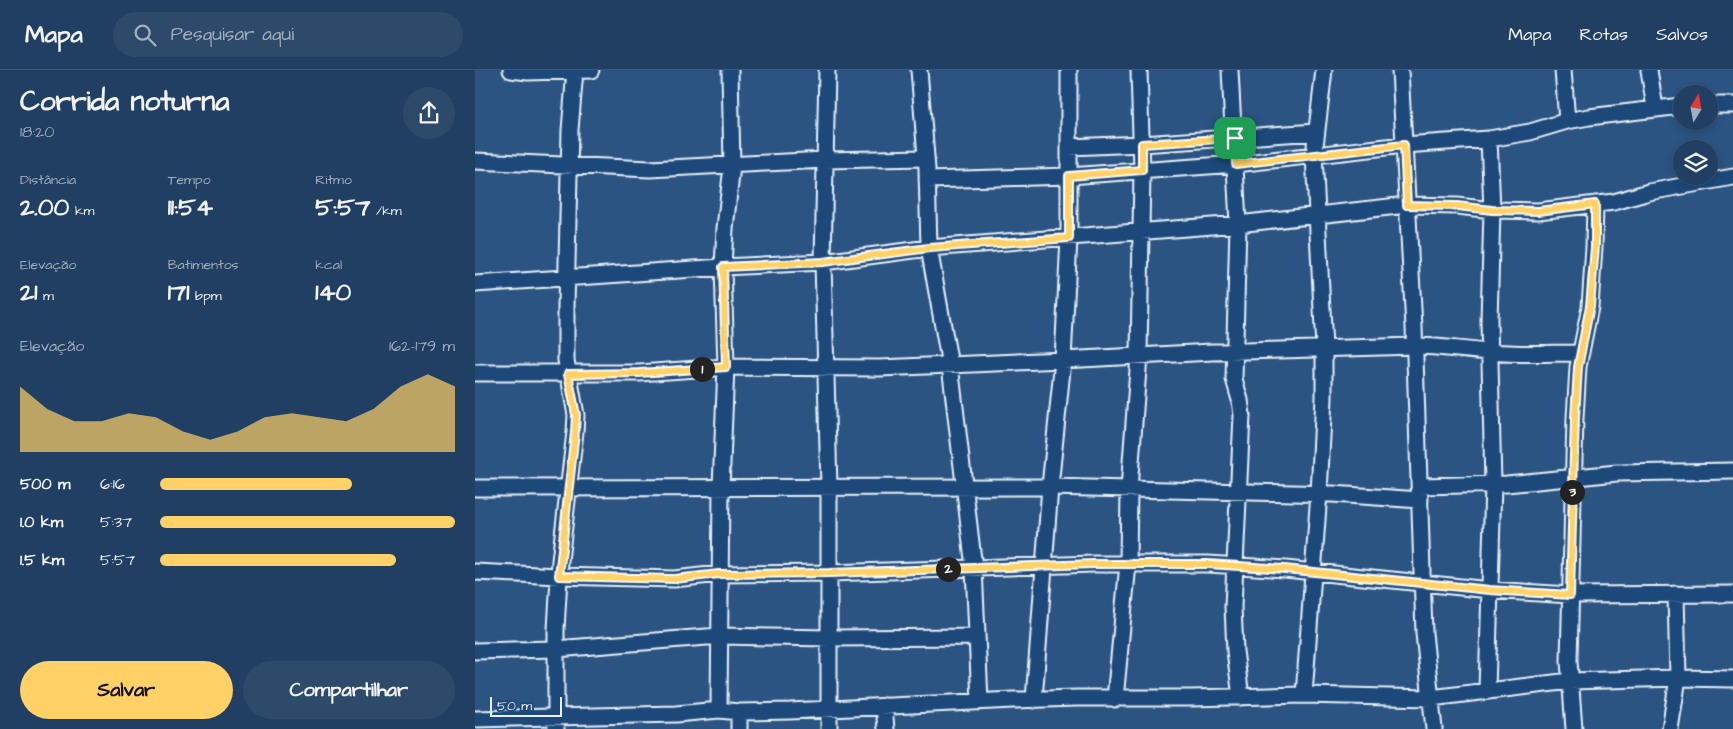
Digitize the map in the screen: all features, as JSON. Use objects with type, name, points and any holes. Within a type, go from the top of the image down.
[{"type":"street","points":[[511,70],[528,72],[591,70]]},
{"type":"street","points":[[719,710],[719,574],[726,367],[723,267],[725,228],[733,166],[729,70]]},
{"type":"street","points":[[827,70],[823,262],[829,488],[829,729]]},
{"type":"street","points":[[919,70],[926,158],[929,248],[950,365],[963,488],[974,568],[980,701]]},
{"type":"street","points":[[1034,700],[1050,488],[1063,360],[1069,238],[1069,70]]},
{"type":"street","points":[[1115,699],[1127,564],[1129,489],[1139,356],[1142,144],[1139,70]]},
{"type":"street","points":[[1230,70],[1238,224],[1233,379],[1240,400],[1242,415],[1233,607],[1235,651],[1241,697]]},
{"type":"street","points":[[1304,695],[1314,572],[1323,398],[1324,348],[1314,155],[1324,70]]},
{"type":"street","points":[[1400,70],[1415,346],[1424,633],[1434,729]]},
{"type":"street","points":[[1563,70],[1567,120]]},
{"type":"street","points":[[1649,70],[1655,108]]},
{"type":"street","points":[[556,723],[555,649],[559,576],[576,415],[566,360],[570,164],[569,71]]},
{"type":"street","points":[[1718,105],[1733,105]]},
{"type":"street","points":[[927,180],[1069,176],[1236,164],[1404,145],[1489,139],[1530,132],[1567,120],[1673,107]]},
{"type":"street","points":[[1069,147],[1316,132]]},
{"type":"street","points":[[1487,691],[1493,484],[1490,352],[1492,210],[1489,139]]},
{"type":"street","points":[[475,161],[570,164],[627,169],[733,166],[825,160],[926,158]]},
{"type":"street","points":[[475,284],[823,262],[929,248],[1142,233],[1407,205],[1538,211],[1595,204],[1733,177]]},
{"type":"street","points":[[1574,729],[1570,681],[1570,595],[1575,418],[1578,367],[1590,306],[1595,247],[1595,204]]},
{"type":"street","points":[[475,373],[639,373],[726,367],[825,369],[1234,351],[1415,346],[1439,346],[1522,354],[1581,353]]},
{"type":"street","points":[[475,488],[1050,488],[1420,493],[1573,476],[1617,473],[1733,471]]},
{"type":"street","points":[[475,572],[674,579],[719,574],[829,573],[1127,564],[1235,566],[1490,590],[1570,595],[1733,594]]},
{"type":"street","points":[[1670,729],[1678,678],[1676,594]]},
{"type":"street","points":[[475,651],[555,649],[719,636],[830,638],[977,637]]},
{"type":"street","points":[[475,719],[556,723],[719,710],[739,712],[830,709],[980,701],[1304,695],[1431,698],[1570,681],[1678,678],[1733,679]]},
{"type":"street","points":[[884,706],[886,729]]},
{"type":"street","points":[[739,712],[739,729]]},
{"type":"route","points":[[1235,138],[1236,164],[1404,145],[1407,205],[1538,211],[1595,204],[1595,247],[1590,306],[1578,367],[1570,595],[1490,590],[1285,569],[1208,564],[1094,564],[829,573],[719,574],[674,579],[559,576],[576,415],[568,374],[639,373],[726,367],[723,267],[823,262],[929,248],[1069,238],[1069,176],[1142,170],[1142,144],[1235,138]]}]
